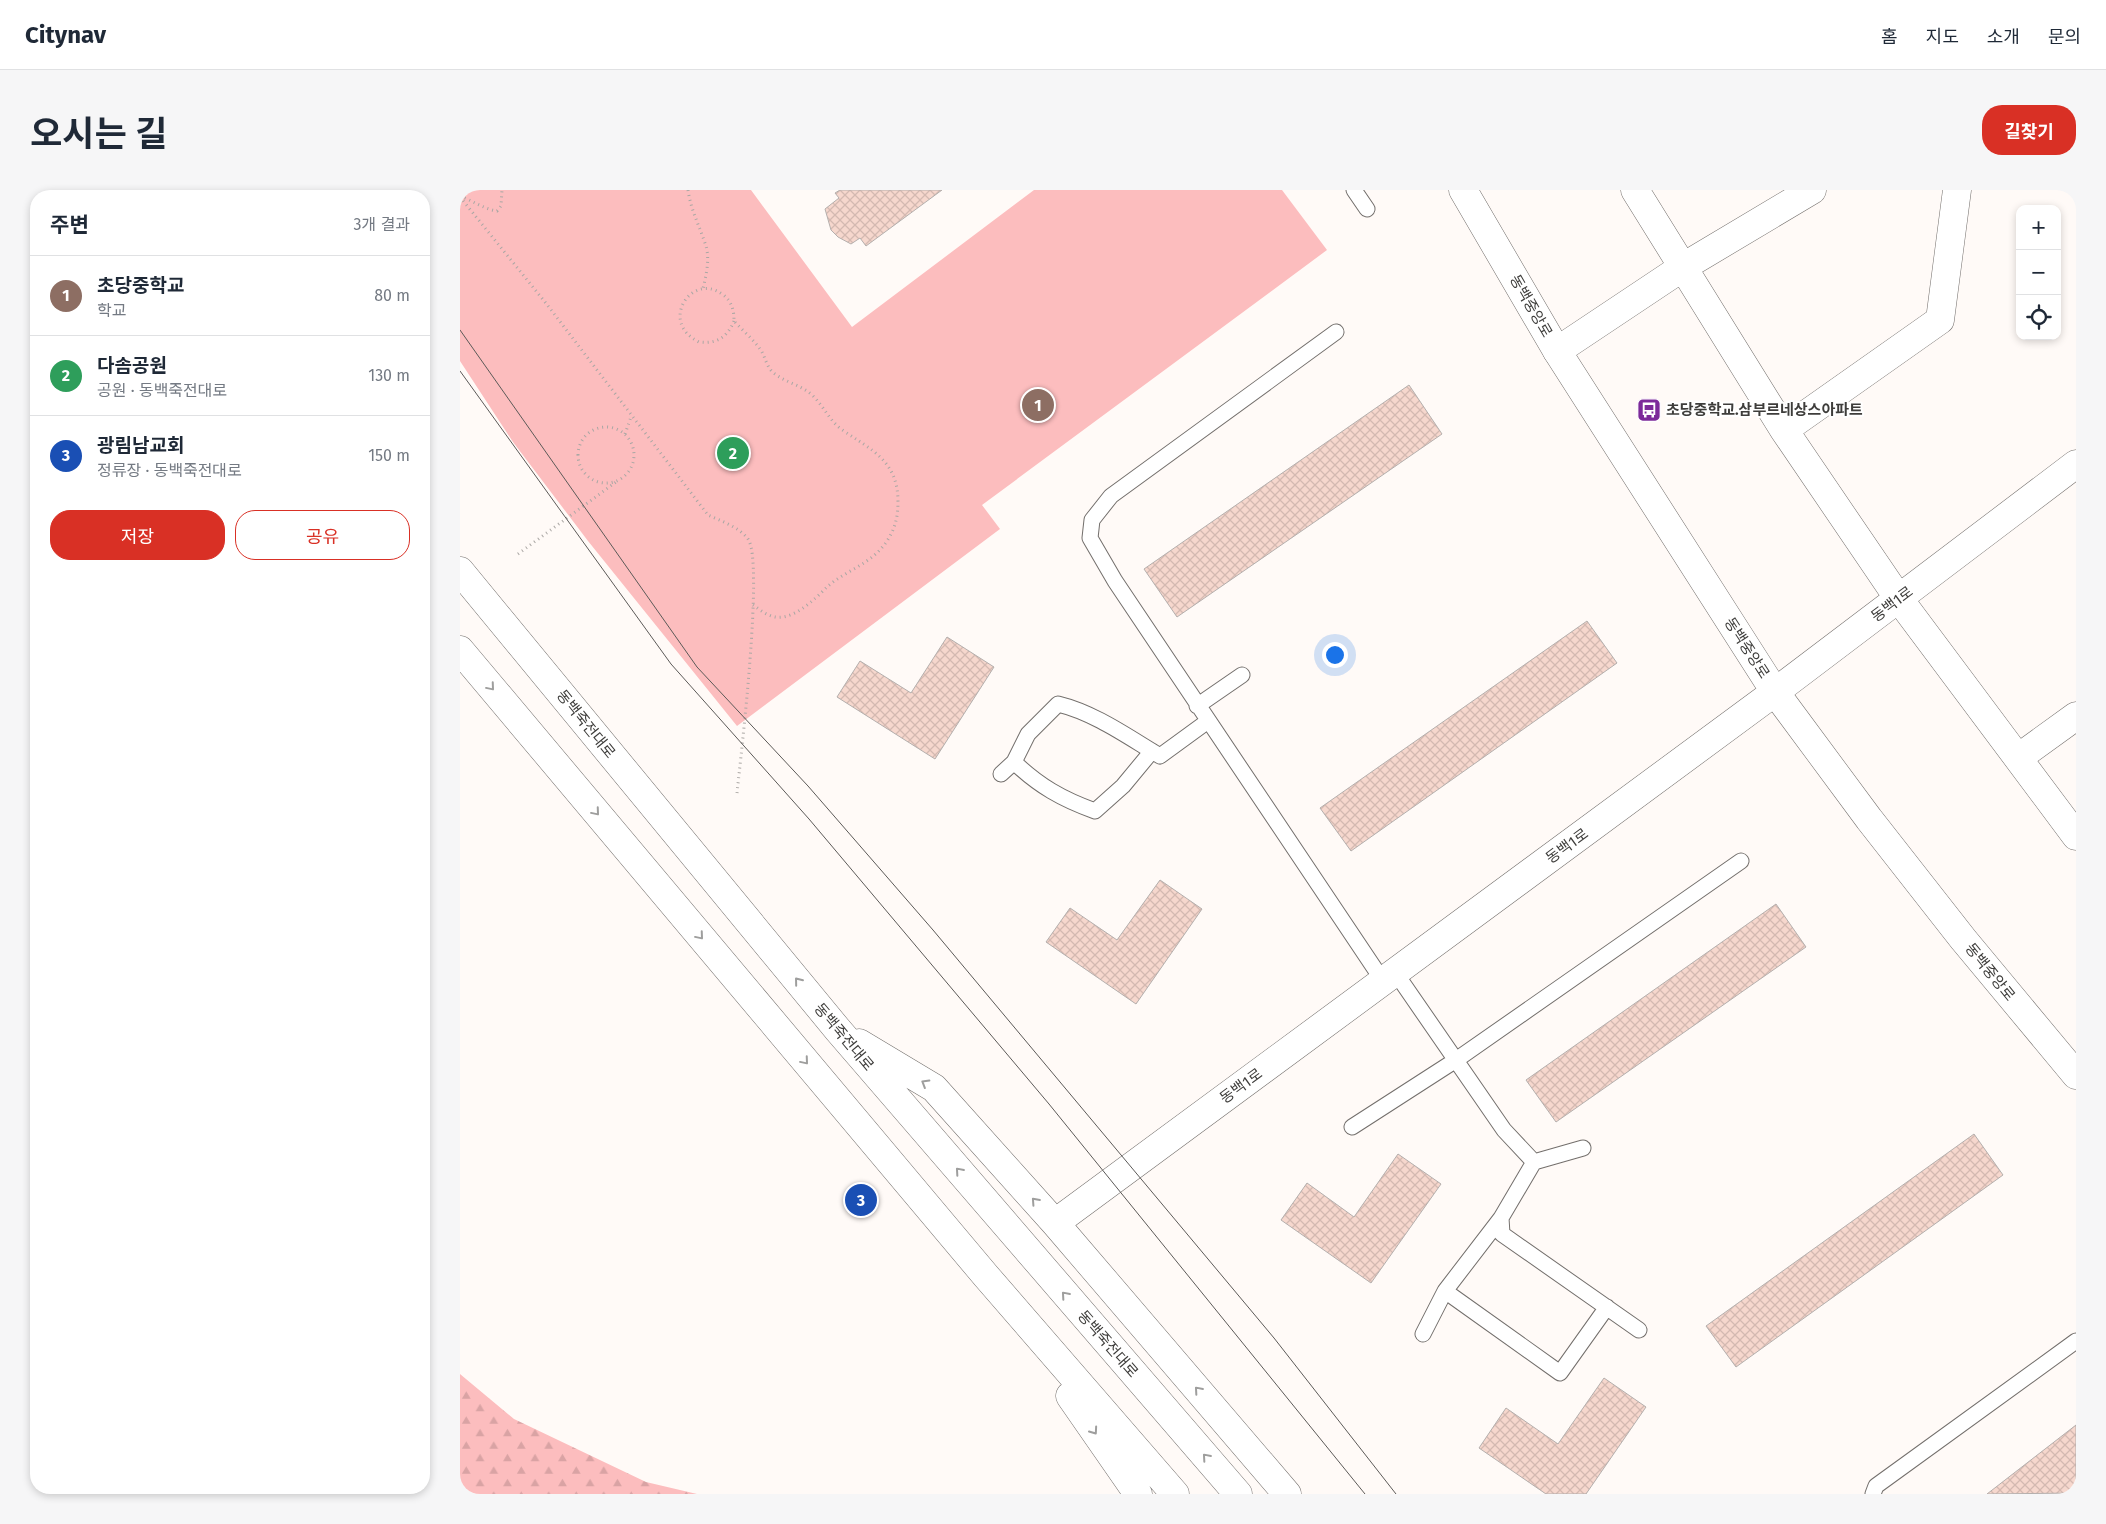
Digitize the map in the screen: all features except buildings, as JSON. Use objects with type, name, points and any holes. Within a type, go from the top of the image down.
[{"type":"street","name":"동백중앙로","points":[[1464,190],[1557,351],[1775,692],[1869,819],[1963,939],[2076,1075]]},
{"type":"street","points":[[1635,190],[1784,430],[1898,599],[2076,836]]},
{"type":"street","points":[[1557,351],[1683,267],[1812,190]]},
{"type":"street","points":[[1784,430],[1940,320],[1957,190]]},
{"type":"street","name":"동백1로","points":[[1055,1223],[1775,692],[2076,464]]},
{"type":"street","name":"동백죽전대로","points":[[460,571],[838,1030],[1238,1494]]},
{"type":"street","points":[[460,650],[986,1276],[1175,1494]]},
{"type":"street","points":[[2018,758],[2076,716]]},
{"type":"street","points":[[838,1030],[934,1088],[1055,1223],[1287,1494]]},
{"type":"street","points":[[986,1276],[1138,1494]]},
{"type":"lane","points":[[1354,190],[1367,209]]},
{"type":"lane","points":[[1336,332],[1111,496],[1092,520],[1090,538],[1110,574],[1208,721],[1389,977],[1456,1060],[1504,1130],[1534,1162]]},
{"type":"lane","points":[[1198,706],[1242,674]]},
{"type":"lane","points":[[1001,774],[1014,762],[1028,734],[1058,704],[1081,710],[1160,756],[1208,721]]},
{"type":"lane","points":[[1014,762],[1035,782],[1072,803],[1095,811],[1123,786],[1152,751]]},
{"type":"lane","points":[[1352,1127],[1456,1060],[1741,861]]},
{"type":"lane","points":[[1423,1334],[1445,1291],[1501,1218],[1534,1162],[1583,1148]]},
{"type":"lane","points":[[1501,1218],[1502,1234],[1639,1330]]},
{"type":"lane","points":[[1445,1291],[1560,1373],[1607,1307]]},
{"type":"lane","points":[[1873,1494],[1876,1486],[2076,1341]]},
{"type":"path","points":[[460,197],[476,202],[487,210],[497,211],[501,206],[502,190]]},
{"type":"path","points":[[688,190],[692,213],[706,246],[708,264],[703,289]]},
{"type":"path","points":[[460,197],[546,302],[631,417],[708,515],[739,531],[748,539],[753,556],[753,604],[737,793]]},
{"type":"path","points":[[703,289],[720,292],[726,298],[734,312],[734,322],[726,336],[717,341],[699,342],[690,338],[680,322],[680,313],[688,296],[703,289]]},
{"type":"path","points":[[734,322],[761,350],[766,364],[775,374],[800,385],[810,393],[840,428],[882,458],[892,470],[897,484],[898,497],[898,514],[894,527],[886,542],[866,563],[838,577],[813,601],[800,610],[788,615],[771,616],[753,604]]},
{"type":"path","points":[[625,434],[631,417]]},
{"type":"path","points":[[518,554],[622,476],[629,470],[634,451],[625,434],[617,429],[598,428],[583,438],[578,455],[583,471],[597,481],[615,481],[622,476]]},
{"type":"green space","points":[[460,190],[751,190],[852,327],[1034,190],[1282,190],[1327,250],[982,505],[1000,529],[737,726],[588,541],[513,442],[460,361]]},
{"type":"green space","points":[[460,1374],[514,1419],[646,1482],[697,1494],[460,1494]]},
{"type":"tram line","points":[[460,330],[697,667],[808,786],[933,930],[1274,1338],[1396,1494]]},
{"type":"tram line","points":[[460,371],[671,664],[809,819],[1049,1104],[1365,1494]]},
{"type":"place","name":"초당중학교","points":[[1038,405]]},
{"type":"place","name":"초당중학교.삼부르네상스아파트","points":[[1649,410]]},
{"type":"place","name":"다솜공원","points":[[733,453]]},
{"type":"place","name":"광림남교회","points":[[861,1200]]}]
